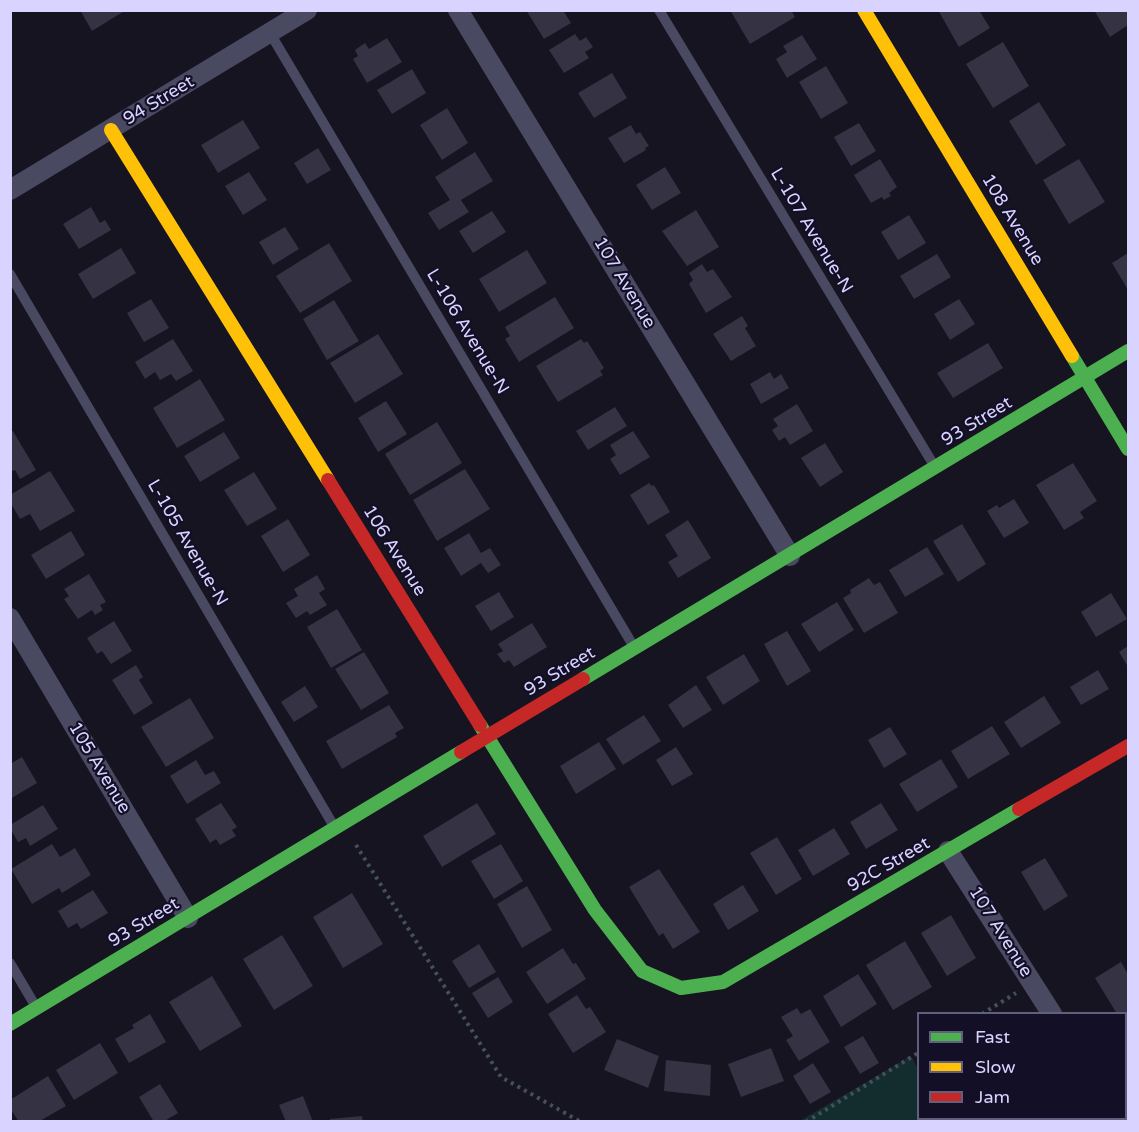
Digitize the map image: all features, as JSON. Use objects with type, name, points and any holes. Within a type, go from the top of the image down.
[{"type":"street","name":"94 Street","points":[[10,190],[308,10]]},
{"type":"street","name":"107 Avenue","points":[[458,10],[790,556]]},
{"type":"street","name":"108 Avenue","points":[[864,10],[1128,449]]},
{"type":"street","name":"106 Avenue","points":[[111,130],[595,910],[642,971],[660,979]]},
{"type":"street","name":"93 Street","points":[[10,1024],[1128,351]]},
{"type":"street","name":"105 Avenue","points":[[10,618],[188,918]]},
{"type":"street","name":"92C Street","points":[[660,979],[681,988],[723,982],[1128,746]]},
{"type":"street","name":"107 Avenue","points":[[948,851],[1051,1012]]},
{"type":"lane","name":"L-107 Avenue-N","points":[[658,10],[936,468]]},
{"type":"lane","name":"L-106 Avenue-N","points":[[270,33],[634,648]]},
{"type":"lane","name":"L-105 Avenue-N","points":[[10,274],[339,826]]},
{"type":"lane","points":[[10,963],[37,1008]]},
{"type":"path","points":[[339,826],[501,1077],[581,1122]]},
{"type":"path","points":[[985,1012],[1032,983]]},
{"type":"path","points":[[806,1122],[917,1054]]},
{"type":"green space","points":[[911,1056],[917,1067],[917,1120],[950,1121],[799,1121]]},
{"type":"building","points":[[80,10],[126,10],[92,31]]},
{"type":"building","points":[[526,10],[563,10],[571,23],[544,39]]},
{"type":"building","points":[[730,10],[791,10],[795,17],[750,44]]},
{"type":"building","points":[[938,10],[979,10],[990,28],[959,47]]},
{"type":"building","points":[[1094,10],[1128,10],[1128,25],[1110,37]]},
{"type":"building","points":[[575,34],[580,41],[586,37],[593,47],[585,52],[589,58],[564,73],[549,50]]},
{"type":"building","points":[[802,35],[817,59],[787,78],[776,59],[787,52],[783,46]]},
{"type":"building","points":[[387,38],[402,62],[367,83],[353,59],[358,56],[355,50],[365,43],[369,49]]},
{"type":"building","points":[[1003,42],[1029,86],[993,108],[966,64]]},
{"type":"building","points":[[826,66],[848,103],[821,119],[799,82]]},
{"type":"building","points":[[412,69],[426,93],[392,114],[377,90]]},
{"type":"building","points":[[612,73],[627,98],[594,118],[578,93]]},
{"type":"building","points":[[1039,102],[1066,145],[1036,165],[1009,121]]},
{"type":"building","points":[[447,108],[468,143],[442,160],[420,125]]},
{"type":"building","points":[[243,120],[260,148],[218,173],[201,145]]},
{"type":"building","points":[[859,123],[876,151],[851,166],[834,137]]},
{"type":"building","points":[[631,125],[636,134],[640,132],[649,146],[624,163],[608,138]]},
{"type":"building","points":[[318,148],[331,170],[307,184],[294,163]]},
{"type":"building","points":[[475,152],[493,181],[461,200],[469,212],[439,230],[428,213],[450,200],[435,177]]},
{"type":"building","points":[[880,159],[897,187],[889,193],[891,196],[884,200],[882,197],[871,203],[854,175]]},
{"type":"building","points":[[1079,159],[1105,202],[1069,224],[1043,180]]},
{"type":"building","points":[[665,167],[681,193],[652,210],[636,185]]},
{"type":"building","points":[[249,172],[267,200],[243,215],[225,186]]},
{"type":"building","points":[[91,207],[100,223],[105,220],[111,230],[79,249],[63,224]]},
{"type":"building","points":[[696,210],[719,247],[687,266],[662,231]]},
{"type":"building","points":[[492,211],[506,232],[473,253],[459,231]]},
{"type":"building","points":[[909,215],[926,243],[898,260],[881,232]]},
{"type":"building","points":[[285,227],[299,249],[273,265],[259,242]]},
{"type":"building","points":[[329,243],[352,281],[300,313],[276,276]]},
{"type":"building","points":[[121,248],[136,273],[93,299],[78,274]]},
{"type":"building","points":[[527,250],[547,283],[499,312],[479,279]]},
{"type":"building","points":[[1128,253],[1128,290],[1112,263]]},
{"type":"building","points":[[937,254],[951,277],[914,299],[900,276]]},
{"type":"building","points":[[702,264],[707,272],[713,269],[732,297],[706,313],[689,284],[693,280],[689,273]]},
{"type":"building","points":[[555,297],[574,328],[519,362],[505,339],[510,336],[505,327]]},
{"type":"building","points":[[151,299],[169,328],[144,342],[127,313]]},
{"type":"building","points":[[959,299],[975,324],[950,340],[934,314]]},
{"type":"building","points":[[334,300],[359,341],[327,360],[303,319]]},
{"type":"building","points":[[742,316],[748,326],[745,328],[756,346],[731,361],[713,334]]},
{"type":"building","points":[[378,334],[403,374],[355,403],[330,363]]},
{"type":"building","points":[[173,339],[193,371],[176,381],[171,374],[160,380],[155,372],[145,379],[135,362]]},
{"type":"building","points":[[581,339],[584,343],[587,341],[604,368],[600,371],[603,375],[558,402],[536,366]]},
{"type":"building","points":[[988,343],[1003,368],[953,398],[937,373]]},
{"type":"building","points":[[770,372],[774,379],[781,374],[789,388],[761,404],[750,384]]},
{"type":"building","points":[[200,379],[225,420],[177,448],[153,408]]},
{"type":"building","points":[[386,401],[407,434],[378,452],[358,418]]},
{"type":"building","points":[[797,404],[813,431],[790,445],[785,437],[779,441],[772,430],[778,426],[773,419]]},
{"type":"building","points":[[615,407],[627,426],[588,450],[576,431]]},
{"type":"building","points":[[437,422],[462,463],[410,495],[385,454]]},
{"type":"building","points":[[13,431],[36,470],[20,479],[15,470],[10,472],[10,432]]},
{"type":"building","points":[[633,431],[650,457],[620,475],[610,459],[616,455],[610,445]]},
{"type":"building","points":[[224,432],[240,458],[200,482],[184,456]]},
{"type":"building","points":[[825,443],[843,472],[820,487],[801,458]]},
{"type":"building","points":[[1073,463],[1097,501],[1080,512],[1084,518],[1064,530],[1036,485]]},
{"type":"building","points":[[465,469],[490,509],[437,541],[413,500]]},
{"type":"building","points":[[50,471],[75,511],[40,531],[30,514],[20,519],[10,502],[10,495]]},
{"type":"building","points":[[254,472],[277,509],[247,526],[224,490]]},
{"type":"building","points":[[649,483],[654,485],[670,512],[648,525],[630,495]]},
{"type":"building","points":[[1014,499],[1029,523],[1004,538],[987,511],[997,505],[999,508]]},
{"type":"building","points":[[288,519],[310,555],[283,572],[261,536]]},
{"type":"building","points":[[688,520],[711,558],[678,578],[668,562],[678,556],[665,535]]},
{"type":"building","points":[[962,524],[986,564],[958,582],[933,541]]},
{"type":"building","points":[[71,531],[85,555],[46,579],[31,555]]},
{"type":"building","points":[[469,533],[481,553],[490,548],[501,565],[488,573],[481,563],[461,576],[444,548]]},
{"type":"building","points":[[927,547],[944,574],[905,597],[889,570]]},
{"type":"building","points":[[89,574],[106,602],[100,605],[103,610],[95,615],[92,610],[78,619],[64,599],[69,596],[64,589]]},
{"type":"building","points":[[317,575],[325,589],[319,593],[327,605],[310,615],[307,611],[296,618],[286,603],[298,596],[294,589]]},
{"type":"building","points":[[869,578],[874,585],[880,582],[898,613],[864,633],[843,598],[851,593],[850,590]]},
{"type":"building","points":[[499,592],[514,617],[491,631],[475,606]]},
{"type":"building","points":[[1111,593],[1127,619],[1096,637],[1081,612]]},
{"type":"building","points":[[837,602],[854,630],[819,652],[801,624]]},
{"type":"building","points":[[337,609],[362,650],[331,668],[307,627]]},
{"type":"building","points":[[114,621],[132,651],[111,664],[102,651],[97,654],[87,638]]},
{"type":"building","points":[[532,623],[547,647],[514,667],[509,660],[504,663],[497,654],[503,651],[498,644]]},
{"type":"building","points":[[787,631],[811,671],[787,686],[764,644]]},
{"type":"building","points":[[1128,646],[1128,667],[1119,652]]},
{"type":"building","points":[[364,652],[389,693],[361,710],[335,669]]},
{"type":"building","points":[[744,654],[760,681],[723,705],[706,677]]},
{"type":"building","points":[[136,665],[143,677],[139,680],[153,703],[134,715],[112,680]]},
{"type":"building","points":[[1098,670],[1109,689],[1081,705],[1070,687]]},
{"type":"building","points":[[696,685],[712,710],[683,728],[668,705]]},
{"type":"building","points":[[305,686],[318,707],[294,722],[281,702]]},
{"type":"building","points":[[1044,696],[1061,723],[1021,748],[1004,722]]},
{"type":"building","points":[[190,698],[214,738],[166,767],[141,727]]},
{"type":"building","points":[[389,705],[404,728],[395,733],[397,737],[342,769],[326,741]]},
{"type":"building","points":[[644,715],[661,741],[623,765],[606,739]]},
{"type":"building","points":[[992,726],[1010,754],[968,779],[951,751]]},
{"type":"building","points":[[890,727],[907,754],[884,768],[868,740]]},
{"type":"building","points":[[599,742],[616,769],[576,794],[560,766]]},
{"type":"building","points":[[676,747],[693,774],[672,786],[656,760]]},
{"type":"building","points":[[22,757],[37,783],[10,799],[10,764]]},
{"type":"building","points":[[941,759],[958,787],[917,812],[899,784]]},
{"type":"building","points":[[196,760],[205,775],[214,771],[221,783],[187,804],[170,776]]},
{"type":"building","points":[[221,803],[237,827],[232,830],[236,836],[220,845],[216,839],[210,843],[195,819]]},
{"type":"building","points":[[477,803],[496,834],[442,867],[423,836]]},
{"type":"building","points":[[881,803],[898,830],[866,849],[850,822]]},
{"type":"building","points":[[43,805],[58,829],[30,846],[26,838],[18,842],[10,825]]},
{"type":"building","points":[[834,828],[850,854],[813,876],[798,850]]},
{"type":"building","points":[[777,837],[802,879],[776,895],[750,853]]},
{"type":"building","points":[[52,844],[60,857],[75,848],[91,875],[62,893],[59,888],[32,904],[11,869]]},
{"type":"building","points":[[501,844],[523,881],[494,899],[471,861]]},
{"type":"building","points":[[1045,858],[1068,896],[1044,911],[1021,872]]},
{"type":"building","points":[[659,869],[700,932],[673,949],[663,933],[659,936],[629,887]]},
{"type":"building","points":[[743,885],[759,911],[728,930],[713,904]]},
{"type":"building","points":[[527,886],[552,930],[522,948],[497,904]]},
{"type":"building","points":[[93,890],[108,913],[81,929],[77,923],[68,928],[58,911]]},
{"type":"building","points":[[352,893],[383,944],[343,968],[313,917]]},
{"type":"building","points":[[951,915],[976,958],[947,976],[921,933]]},
{"type":"building","points":[[282,935],[313,986],[274,1010],[243,959]]},
{"type":"building","points":[[905,941],[932,987],[893,1010],[866,965]]},
{"type":"building","points":[[479,944],[496,972],[469,988],[452,961]]},
{"type":"building","points":[[563,948],[586,979],[547,1004],[526,972]]},
{"type":"building","points":[[1121,962],[1128,974],[1127,1014],[1127,1012],[1116,1012],[1095,978]]},
{"type":"building","points":[[858,974],[877,1004],[841,1027],[823,996]]},
{"type":"building","points":[[212,976],[242,1026],[200,1051],[169,1002]]},
{"type":"building","points":[[498,977],[513,1002],[488,1018],[472,993]]},
{"type":"building","points":[[577,995],[586,1009],[590,1007],[606,1032],[573,1053],[548,1014]]},
{"type":"building","points":[[797,1008],[801,1014],[810,1009],[830,1042],[799,1061],[786,1040],[793,1036],[781,1017]]},
{"type":"building","points":[[150,1014],[166,1042],[129,1063],[115,1039],[134,1028],[132,1025]]},
{"type":"building","points":[[863,1036],[879,1063],[860,1074],[844,1047]]},
{"type":"building","points":[[617,1039],[659,1056],[648,1088],[604,1070]]},
{"type":"building","points":[[100,1043],[118,1073],[74,1100],[56,1070]]},
{"type":"building","points":[[771,1048],[784,1081],[741,1097],[728,1064]]},
{"type":"building","points":[[666,1060],[711,1065],[710,1096],[664,1091]]},
{"type":"building","points":[[813,1063],[831,1092],[810,1104],[793,1076]]},
{"type":"building","points":[[48,1076],[66,1106],[38,1122],[19,1122],[10,1108],[10,1100]]},
{"type":"building","points":[[160,1084],[178,1113],[163,1122],[154,1122],[139,1097]]},
{"type":"building","points":[[303,1096],[313,1122],[286,1122],[279,1105]]},
{"type":"building","points":[[362,1116],[363,1122],[330,1122],[330,1119]]},
{"type":"building","points":[[1002,1120],[1044,1120],[1042,1122],[1003,1122]]},
{"type":"traffic: fast","points":[[583,679],[1128,351]]},
{"type":"traffic: fast","points":[[1072,356],[1128,449]]},
{"type":"traffic: fast","points":[[480,725],[595,910],[642,971],[681,988],[723,982],[1019,809]]},
{"type":"traffic: fast","points":[[10,1024],[461,752]]},
{"type":"traffic: slow","points":[[864,10],[1072,356]]},
{"type":"traffic: slow","points":[[111,130],[328,480]]},
{"type":"traffic: jam","points":[[328,480],[480,725]]},
{"type":"traffic: jam","points":[[461,752],[583,679]]},
{"type":"traffic: jam","points":[[1019,809],[1128,746]]}]
